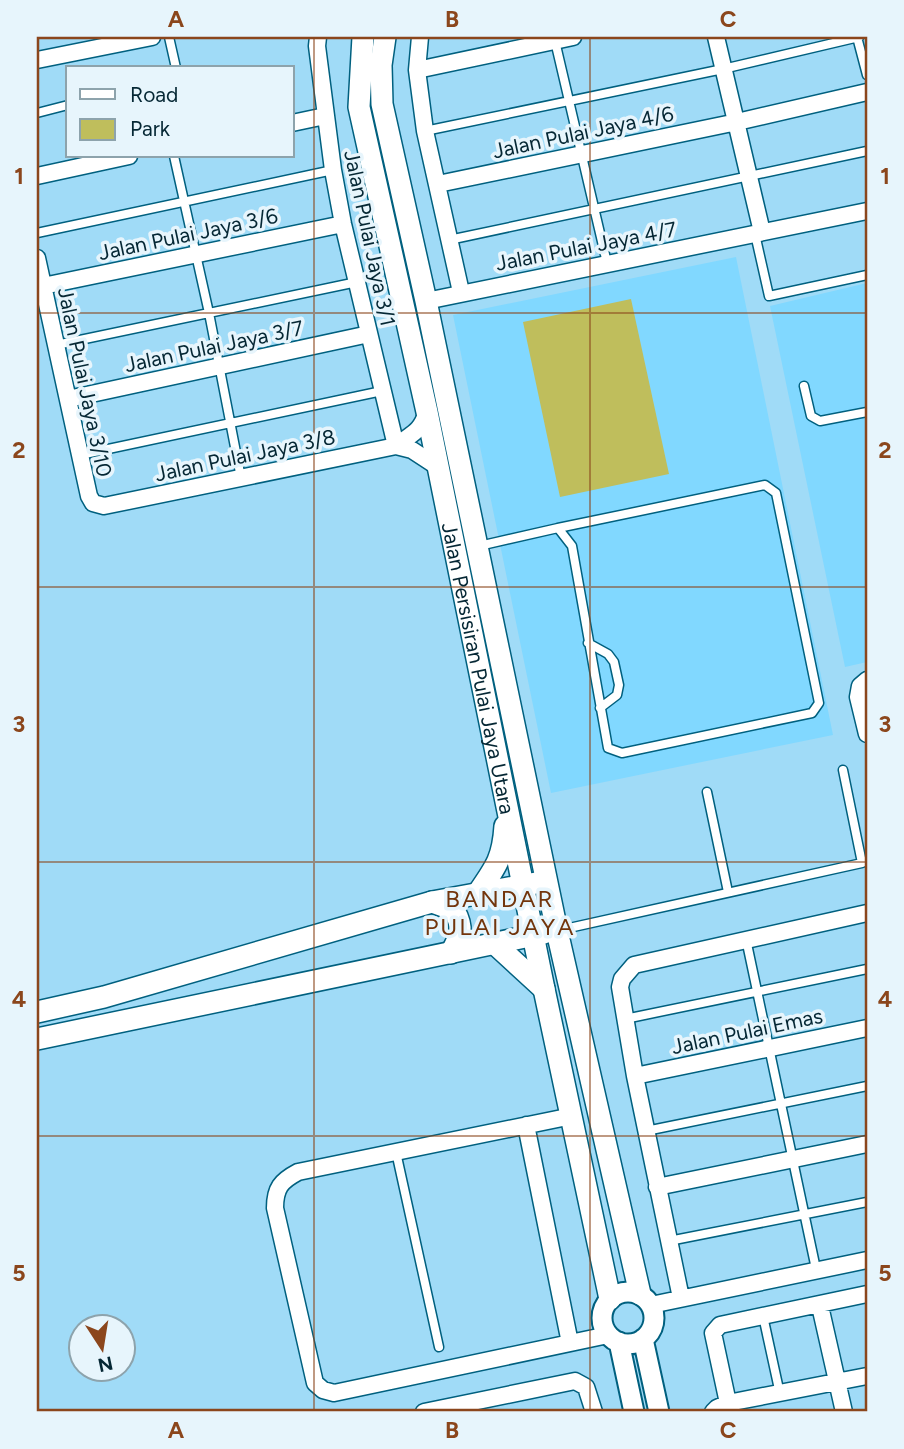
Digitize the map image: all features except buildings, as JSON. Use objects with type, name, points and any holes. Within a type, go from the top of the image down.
[{"type":"main road","name":"Jalan Persisiran Pulai Jaya Utara","points":[[363,37],[359,107],[438,467],[610,1299]]},
{"type":"main road","name":"Jalan Persisiran Pulai Jaya Utara","points":[[385,37],[381,65],[382,104],[426,301],[557,931],[646,1299]]},
{"type":"main road","points":[[478,893],[498,865],[504,844],[507,808]]},
{"type":"main road","points":[[37,1012],[104,997],[432,902],[547,881]]},
{"type":"main road","points":[[432,902],[454,910],[461,923],[459,940],[451,953]]},
{"type":"main road","points":[[37,1039],[557,931]]},
{"type":"main road","points":[[495,944],[544,989]]},
{"type":"street","points":[[37,60],[152,37]]},
{"type":"street","name":"Jalan Pulai Jaya 3/1","points":[[318,37],[332,170],[396,446]]},
{"type":"street","points":[[421,37],[417,70],[425,131],[461,292]]},
{"type":"street","points":[[417,70],[573,37]]},
{"type":"street","points":[[716,37],[750,177],[759,233]]},
{"type":"street","name":"Jalan Pulai Jaya 4/6","points":[[438,184],[867,92]]},
{"type":"street","points":[[294,122],[326,116]]},
{"type":"street","points":[[37,176],[120,158]]},
{"type":"street","name":"Jalan Pulai Jaya 4/7","points":[[426,301],[867,211]]},
{"type":"street","name":"Jalan Pulai Jaya 3/6","points":[[43,286],[343,224]]},
{"type":"street","name":"Jalan Pulai Jaya 3/10","points":[[37,258],[89,496],[93,503],[104,506]]},
{"type":"street","name":"Jalan Pulai Jaya 3/7","points":[[68,399],[369,334]]},
{"type":"street","points":[[396,446],[417,432],[426,412]]},
{"type":"street","points":[[396,446],[412,450],[438,467]]},
{"type":"street","name":"Jalan Pulai Jaya 3/8","points":[[104,506],[396,446]]},
{"type":"street","points":[[867,680],[860,686],[858,697],[867,734]]},
{"type":"street","points":[[681,1298],[635,1076],[620,987],[622,979],[634,965],[867,913]]},
{"type":"street","name":"Jalan Pulai Emas","points":[[635,1076],[867,1028]]},
{"type":"street","points":[[572,1116],[298,1172],[283,1180],[275,1193],[275,1208],[315,1383],[323,1390],[334,1393],[570,1343],[613,1338],[634,1343],[643,1339],[654,1324],[646,1299]]},
{"type":"street","points":[[526,1125],[570,1343]]},
{"type":"street","points":[[657,1187],[867,1144]]},
{"type":"street","points":[[634,1412],[613,1338],[601,1319],[603,1308],[610,1299],[624,1292],[646,1299],[681,1298],[867,1260]]},
{"type":"street","points":[[728,1403],[713,1333],[716,1328],[763,1315],[820,1306],[867,1294]]},
{"type":"street","points":[[820,1306],[844,1412]]},
{"type":"street","points":[[643,1339],[659,1412]]},
{"type":"street","points":[[713,1412],[728,1403],[867,1376]]},
{"type":"street","points":[[426,1412],[575,1381],[586,1387],[594,1412]]},
{"type":"lane","points":[[169,37],[176,66]]},
{"type":"lane","points":[[425,131],[723,69],[858,37],[867,75]]},
{"type":"lane","points":[[555,39],[607,263]]},
{"type":"lane","points":[[37,113],[66,106]]},
{"type":"lane","points":[[449,240],[867,150]]},
{"type":"lane","points":[[174,158],[242,478]]},
{"type":"lane","points":[[37,233],[332,170]]},
{"type":"lane","points":[[759,233],[766,293],[769,296],[867,275]]},
{"type":"lane","points":[[56,345],[357,282]]},
{"type":"lane","points":[[804,386],[811,416],[820,421],[867,412]]},
{"type":"lane","points":[[80,455],[382,391]]},
{"type":"lane","points":[[477,546],[558,528],[765,485],[776,493],[819,702],[812,713],[622,753],[608,748],[572,546],[558,528]]},
{"type":"lane","points":[[588,643],[608,654],[614,662],[619,685],[617,695],[600,708]]},
{"type":"lane","points":[[557,931],[862,863],[843,770]]},
{"type":"lane","points":[[707,792],[728,892]]},
{"type":"lane","points":[[746,939],[816,1269]]},
{"type":"lane","points":[[625,1019],[867,969]]},
{"type":"lane","points":[[646,1131],[867,1086]]},
{"type":"lane","points":[[396,1152],[439,1347]]},
{"type":"lane","points":[[669,1241],[867,1202]]},
{"type":"lane","points":[[763,1315],[780,1394]]},
{"type":"shaded area","points":[[736,257],[833,735],[551,793],[453,315]]},
{"type":"shaded area","points":[[867,283],[867,662],[845,667],[770,306]]},
{"type":"green space","points":[[631,299],[669,474],[560,497],[523,322]]},
{"type":"district","name":"BANDAR PULAI JAYA","points":[[500,912]]}]
